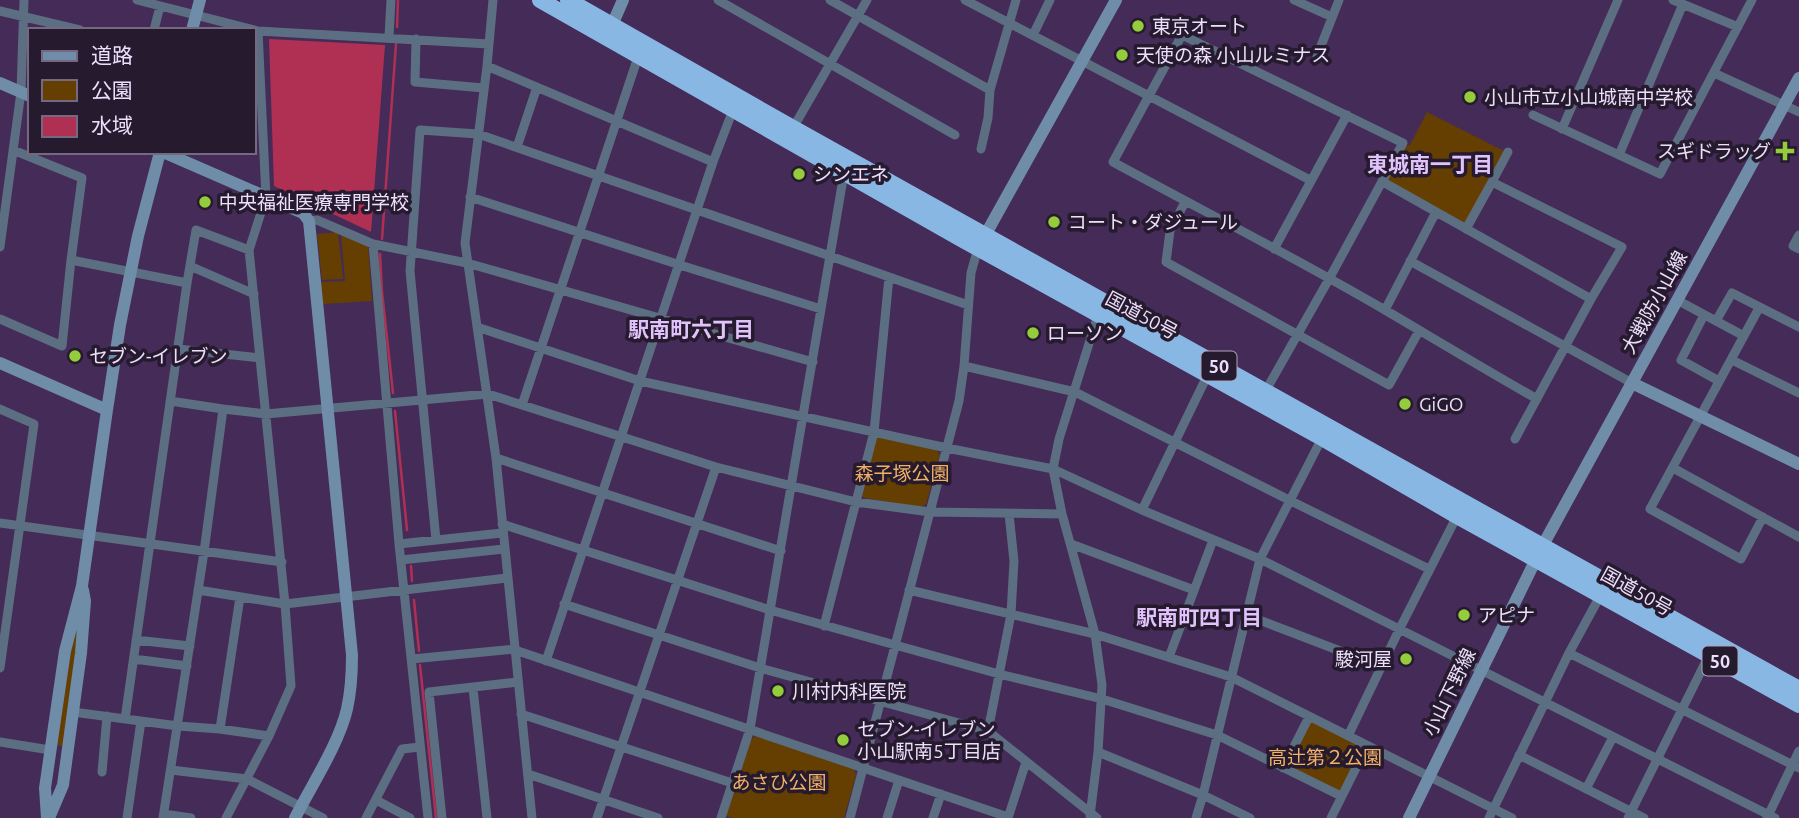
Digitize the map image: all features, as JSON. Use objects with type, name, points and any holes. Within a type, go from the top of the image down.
[{"type":"highway","name":"国道50号","points":[[540,0],[609,32],[793,128],[1098,315],[1208,374],[1457,516],[1539,552],[1600,596],[1799,705]]},
{"type":"highway","name":"国道50号","points":[[568,0],[638,57],[844,173],[982,242],[1265,392],[1539,552],[1799,689]]},
{"type":"street","points":[[0,247],[13,150],[26,94],[24,0]]},
{"type":"street","points":[[137,0],[246,28]]},
{"type":"street","points":[[193,28],[200,0]]},
{"type":"street","points":[[389,37],[391,0]]},
{"type":"street","points":[[493,0],[464,243],[496,458],[532,818]]},
{"type":"street","points":[[609,32],[623,0]]},
{"type":"street","points":[[718,0],[955,135]]},
{"type":"street","points":[[830,0],[990,90]]},
{"type":"street","points":[[793,128],[867,0]]},
{"type":"street","points":[[965,0],[1310,180]]},
{"type":"street","points":[[981,149],[988,118],[990,90],[1016,0]]},
{"type":"street","points":[[1033,35],[1050,0]]},
{"type":"street","points":[[850,818],[959,401],[971,273],[982,242],[1116,0]]},
{"type":"street","points":[[1294,0],[1332,17]]},
{"type":"street","points":[[1317,56],[1339,0]]},
{"type":"street","points":[[1562,129],[1618,0]]},
{"type":"street","points":[[1673,0],[1738,27]]},
{"type":"street","points":[[1533,115],[1660,174],[1752,0]]},
{"type":"street","points":[[1619,155],[1683,4]]},
{"type":"street","points":[[154,28],[160,6]]},
{"type":"street","points":[[0,11],[71,28]]},
{"type":"street","points":[[226,818],[269,736],[291,686],[282,562],[249,250],[265,197],[259,146],[258,31],[489,44]]},
{"type":"street","points":[[1265,392],[1329,279],[1383,182],[1403,143],[1182,35],[1113,162],[1185,202],[1274,249],[1329,279],[1385,310],[1537,399]]},
{"type":"street","points":[[416,39],[415,82],[484,88]]},
{"type":"street","points":[[522,405],[638,57]]},
{"type":"street","points":[[487,66],[713,162]]},
{"type":"street","points":[[1714,73],[1799,112]]},
{"type":"street","name":"大戦防小山線","points":[[1539,552],[1799,78]]},
{"type":"street","points":[[0,83],[26,94]]},
{"type":"street","points":[[517,147],[537,87]]},
{"type":"street","points":[[546,661],[713,162],[733,110]]},
{"type":"street","points":[[1274,249],[1347,115]]},
{"type":"street","points":[[436,540],[411,287],[420,130],[478,134],[968,305]]},
{"type":"street","points":[[0,319],[62,346],[82,178],[13,150]]},
{"type":"street","points":[[1466,229],[1508,152]]},
{"type":"street","points":[[48,818],[45,788],[65,651],[82,586],[107,410],[131,271],[161,154]]},
{"type":"street","points":[[167,154],[303,213],[309,221],[352,655],[352,680],[346,712],[334,743],[298,812]]},
{"type":"street","points":[[721,818],[750,729],[844,173]]},
{"type":"street","points":[[1492,181],[1622,247],[1515,439]]},
{"type":"street","points":[[1383,182],[1591,299]]},
{"type":"street","points":[[470,197],[821,309]]},
{"type":"street","points":[[1185,202],[1170,231],[1166,262],[1297,335],[1389,385],[1419,331]]},
{"type":"street","points":[[1385,310],[1436,212]]},
{"type":"street","points":[[309,221],[317,220],[373,244],[467,263],[813,362]]},
{"type":"street","points":[[125,719],[196,230],[249,250]]},
{"type":"street","points":[[1799,235],[1793,246],[1799,249]]},
{"type":"street","points":[[373,244],[399,544],[428,818]]},
{"type":"street","points":[[71,260],[187,283]]},
{"type":"street","points":[[1410,261],[1632,383],[1799,464]]},
{"type":"street","points":[[190,267],[254,294]]},
{"type":"street","points":[[824,626],[874,432],[889,277]]},
{"type":"street","points":[[1716,321],[1732,293],[1799,327]]},
{"type":"street","points":[[1677,300],[1744,336]]},
{"type":"street","points":[[1759,308],[1650,509],[1741,559],[1763,517]]},
{"type":"street","points":[[1093,816],[1102,685],[1095,634],[1052,469],[1098,315]]},
{"type":"street","points":[[1704,315],[1681,360],[1719,381]]},
{"type":"street","points":[[477,327],[640,381],[1052,469],[1260,559],[1770,817],[1796,766],[1799,751]]},
{"type":"street","points":[[178,349],[260,358]]},
{"type":"street","points":[[1732,360],[1799,393]]},
{"type":"street","points":[[0,363],[107,410]]},
{"type":"street","points":[[964,366],[1075,392],[1429,569]]},
{"type":"street","points":[[1142,510],[1208,374]]},
{"type":"street","points":[[170,401],[266,414],[488,394],[716,467],[856,502],[930,512],[1062,514]]},
{"type":"street","points":[[0,409],[34,424],[0,668]]},
{"type":"street","points":[[191,818],[163,816],[223,409]]},
{"type":"street","points":[[1196,818],[1260,559],[1322,438]]},
{"type":"street","points":[[496,458],[780,551]]},
{"type":"street","points":[[597,818],[716,467]]},
{"type":"street","points":[[1673,468],[1799,537]]},
{"type":"street","points":[[988,731],[1012,614],[1014,561],[1009,514]]},
{"type":"street","points":[[1348,736],[1457,516]]},
{"type":"street","points":[[0,523],[282,562]]},
{"type":"street","points":[[399,544],[502,528],[824,626],[1102,699],[1217,735],[1341,796]]},
{"type":"street","points":[[1169,657],[1213,540]]},
{"type":"street","points":[[1071,544],[1194,590]]},
{"type":"street","points":[[401,560],[504,549]]},
{"type":"street","name":"小山下野線","points":[[1409,818],[1539,552]]},
{"type":"street","points":[[198,590],[285,604],[508,578]]},
{"type":"street","points":[[48,818],[63,785],[81,653],[85,601],[82,586]]},
{"type":"street","points":[[909,590],[1095,634],[1230,677],[1429,777],[1491,813],[1512,818]]},
{"type":"street","points":[[1491,813],[1569,653],[1600,596]]},
{"type":"street","points":[[220,729],[240,597]]},
{"type":"street","points":[[565,604],[760,668],[988,731],[1093,816]]},
{"type":"street","points":[[1246,615],[1382,667]]},
{"type":"street","points":[[136,640],[190,646]]},
{"type":"street","points":[[412,659],[515,650],[1008,817],[1026,762]]},
{"type":"street","points":[[1569,653],[1796,766]]},
{"type":"street","points":[[1629,815],[1709,655]]},
{"type":"street","points":[[134,659],[187,666]]},
{"type":"street","points":[[442,818],[429,692],[518,682]]},
{"type":"street","points":[[473,688],[487,818]]},
{"type":"street","points":[[73,712],[269,736]]},
{"type":"street","points":[[521,714],[732,783]]},
{"type":"street","points":[[102,772],[107,716]]},
{"type":"street","points":[[1283,768],[1309,717]]},
{"type":"street","points":[[127,818],[141,721]]},
{"type":"street","points":[[1586,789],[1613,737]]},
{"type":"street","points":[[0,742],[50,750]]},
{"type":"street","points":[[1331,818],[1367,746]]},
{"type":"street","points":[[366,818],[402,749],[420,747]]},
{"type":"street","points":[[1098,752],[1203,795],[1250,818]]},
{"type":"street","points":[[1519,755],[1586,789],[1629,815],[1644,818]]},
{"type":"street","points":[[171,770],[247,779],[298,812],[323,818]]},
{"type":"street","points":[[528,774],[658,818]]},
{"type":"street","points":[[887,818],[899,780]]},
{"type":"street","points":[[933,818],[941,794]]},
{"type":"street","points":[[376,800],[410,818]]},
{"type":"green space","points":[[1427,112],[1504,151],[1465,223],[1387,180]]},
{"type":"green space","points":[[338,232],[343,279],[322,280],[317,234]]},
{"type":"green space","points":[[341,234],[368,245],[372,301],[323,304],[320,282],[345,281]]},
{"type":"green space","name":"森子塚公園","points":[[878,436],[936,449],[940,455],[926,504],[921,507],[862,496],[875,438]]},
{"type":"green space","points":[[81,621],[63,746],[57,745],[68,649]]},
{"type":"green space","name":"高辻第２公園","points":[[1310,719],[1365,747],[1341,794],[1285,767]]},
{"type":"green space","name":"あさひ公園","points":[[756,736],[854,769],[856,775],[844,818],[726,816],[751,739]]},
{"type":"water","points":[[269,39],[385,45],[371,232],[274,186]]},
{"type":"waterway","points":[[397,27],[398,0]]},
{"type":"waterway","points":[[382,239],[396,44]]},
{"type":"waterway","points":[[380,254],[393,393]]},
{"type":"waterway","points":[[395,411],[407,530]]},
{"type":"waterway","points":[[411,566],[412,581]]},
{"type":"waterway","points":[[414,600],[419,651]]},
{"type":"waterway","points":[[420,665],[436,818]]},
{"type":"place","name":"東京オート","points":[[1138,26]]},
{"type":"place","name":"天使の森 小山ルミナス","points":[[1122,55]]},
{"type":"place","name":"小山市立小山城南中学校","points":[[1470,97]]},
{"type":"place","name":"スギドラッグ","points":[[1785,151]]},
{"type":"place","name":"シンエネ","points":[[799,174]]},
{"type":"place","name":"中央福祉医療専門学校","points":[[205,202]]},
{"type":"place","name":"コート・ダジュール","points":[[1054,222]]},
{"type":"place","name":"ローソン","points":[[1033,333]]},
{"type":"place","name":"セブン-イレブン","points":[[75,356]]},
{"type":"place","name":"GiGO","points":[[1405,404]]},
{"type":"place","name":"アピナ","points":[[1464,615]]},
{"type":"place","name":"駿河屋","points":[[1406,659]]},
{"type":"place","name":"川村内科医院","points":[[778,691]]},
{"type":"place","name":"セブン-イレブン 小山駅南5丁目店","points":[[843,740]]},
{"type":"district","name":"東城南一丁目","points":[[1430,164]]},
{"type":"district","name":"駅南町六丁目","points":[[691,329]]},
{"type":"district","name":"駅南町四丁目","points":[[1199,617]]}]
